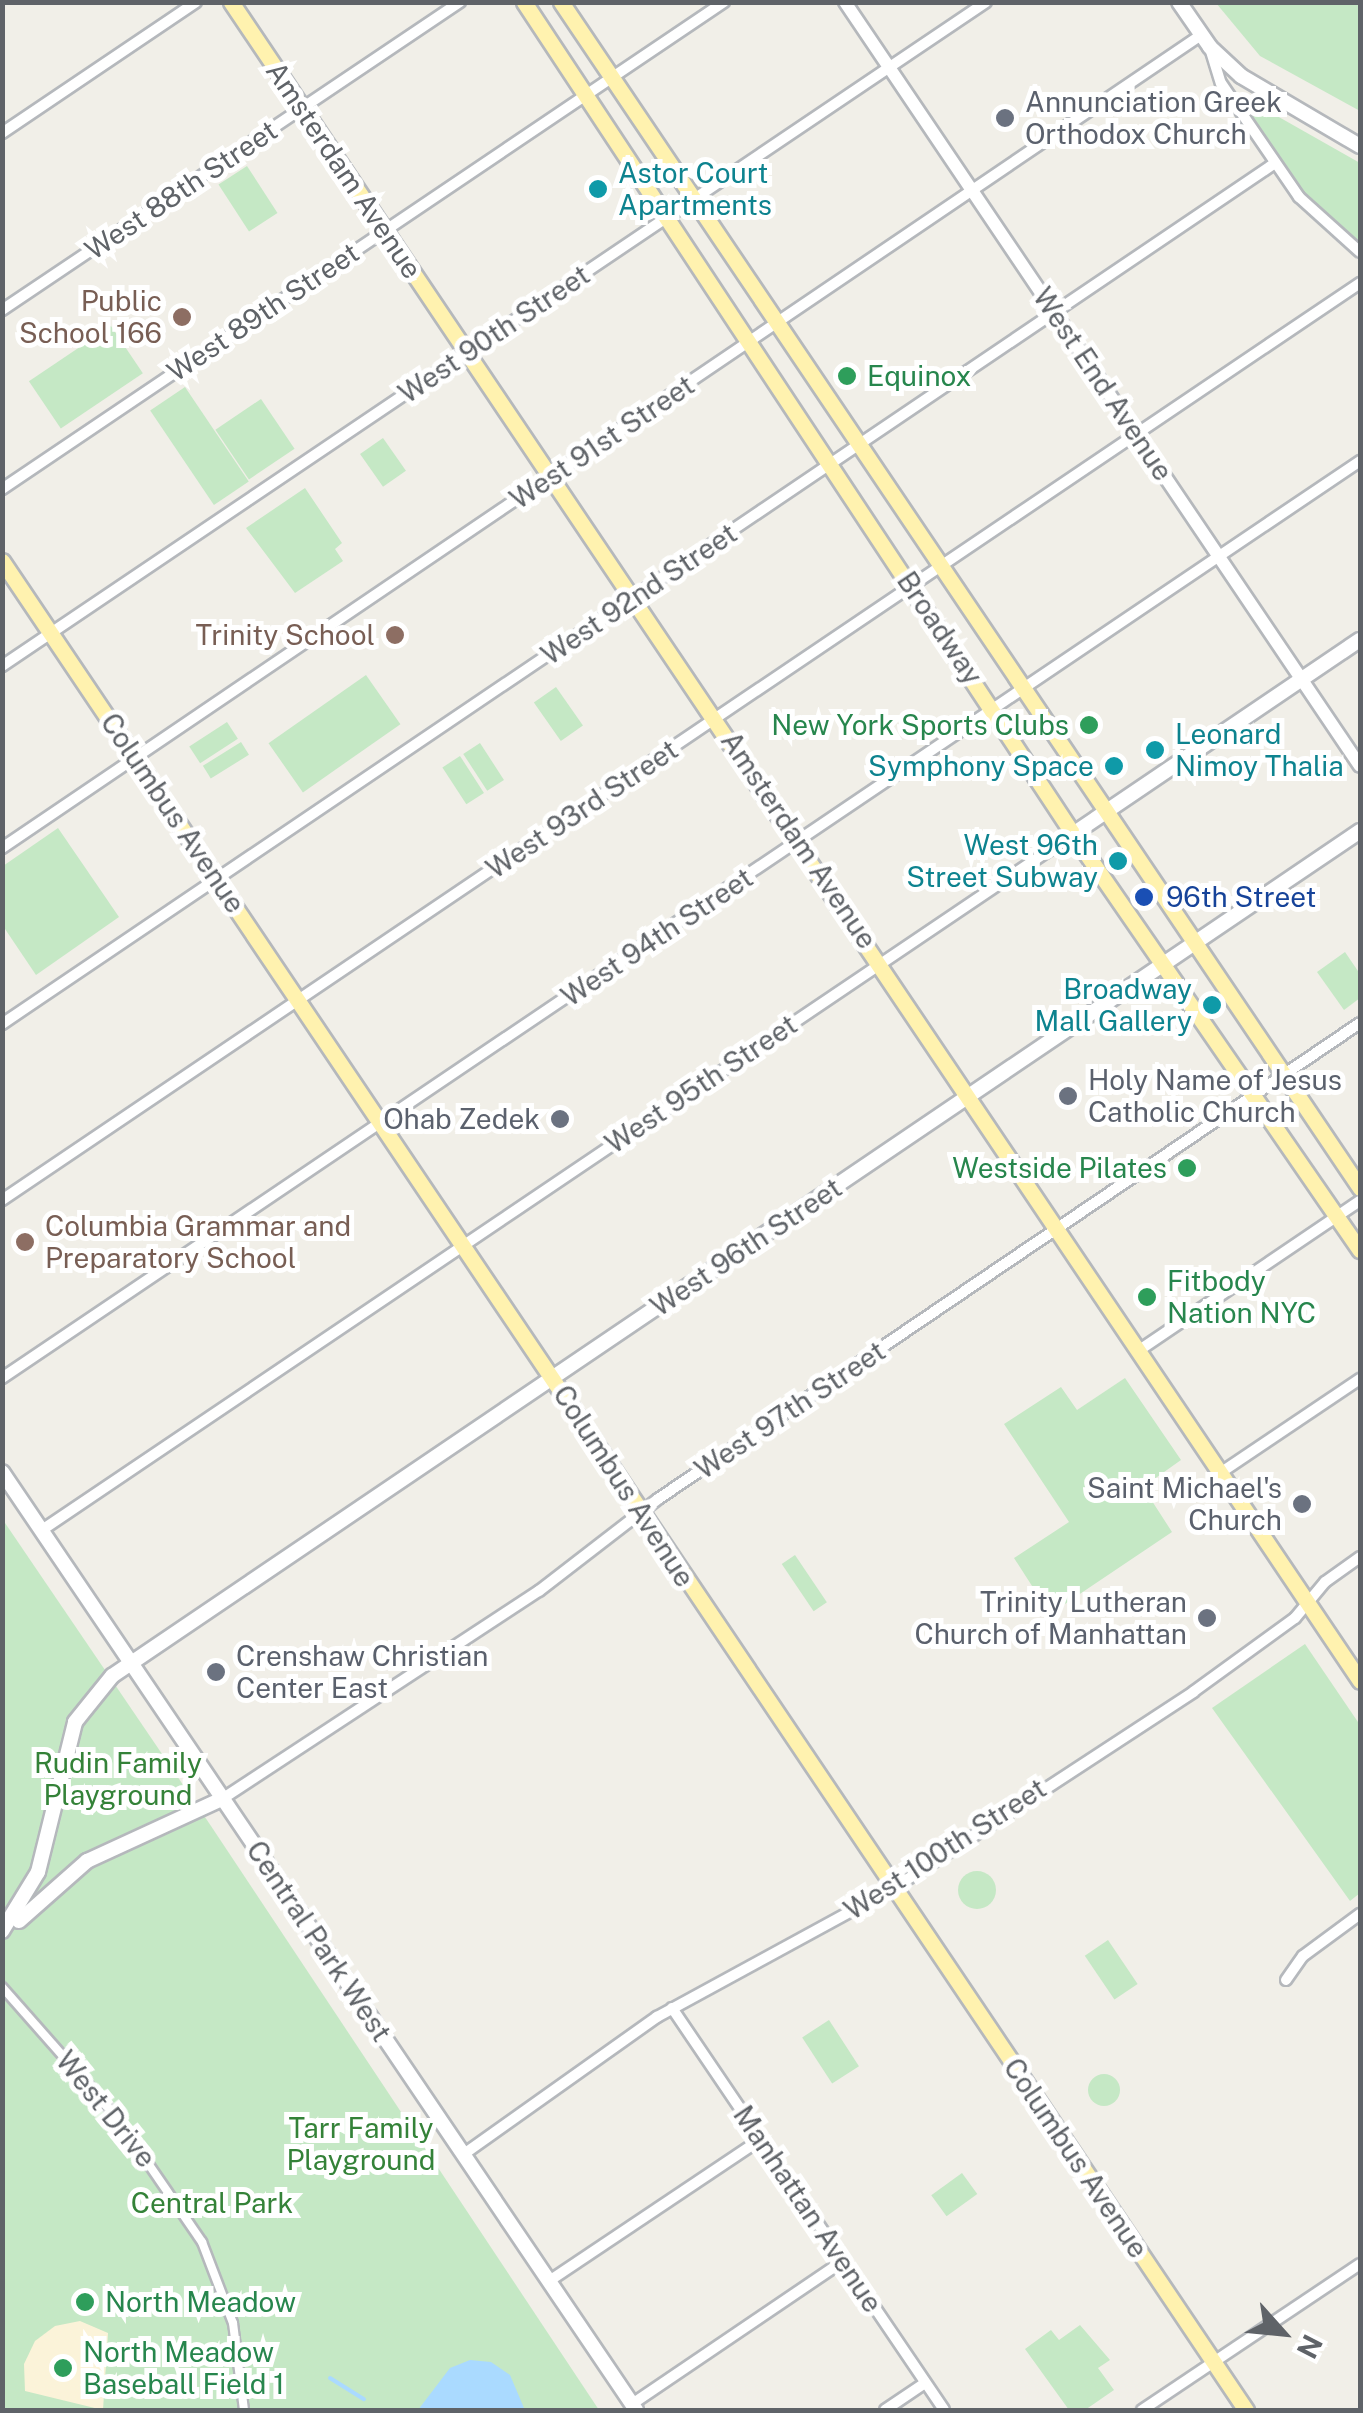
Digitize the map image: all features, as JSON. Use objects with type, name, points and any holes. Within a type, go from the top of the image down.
[{"type":"main road","name":"Amsterdam Avenue","points":[[232,2],[800,841],[1360,1682]]},
{"type":"main road","name":"Broadway","points":[[524,2],[1073,834],[1360,1250]]},
{"type":"main road","name":"Broadway","points":[[561,2],[1360,1188]]},
{"type":"main road","points":[[1179,2],[1205,41],[1261,90],[1360,146]]},
{"type":"main road","name":"Columbus Avenue","points":[[2,561],[1246,2410]]},
{"type":"main road","name":"West 95th Street","points":[[1073,834],[1360,640]]},
{"type":"main road","name":"West 96th Street","points":[[2,1932],[38,1872],[75,1722],[98,1690],[131,1662],[1360,831]]},
{"type":"main road","name":"Central Park West","points":[[2,1472],[634,2407]]},
{"type":"main road","points":[[2,1932],[87,1861],[222,1799]]},
{"type":"street","points":[[2,133],[196,2]]},
{"type":"street","name":"West 88th Street","points":[[2,310],[460,2]]},
{"type":"street","name":"West 89th Street","points":[[2,489],[724,2]]},
{"type":"street","name":"West End Avenue","points":[[846,2],[1360,766]]},
{"type":"street","name":"West 90th Street","points":[[2,666],[986,2]]},
{"type":"street","points":[[1205,41],[1221,83],[1275,162],[1319,218],[1360,252]]},
{"type":"street","name":"West 91st Street","points":[[2,848],[750,342],[1205,41]]},
{"type":"street","name":"West 92nd Street","points":[[2,1024],[1275,162]]},
{"type":"street","name":"West 93rd Street","points":[[2,1200],[1360,283]]},
{"type":"street","name":"West 94th Street","points":[[2,1378],[1360,461]]},
{"type":"street","name":"West 95th Street","points":[[42,1530],[1073,834]]},
{"type":"street","name":"West 97th Street","points":[[222,1799],[522,1602],[640,1512],[1360,1023]]},
{"type":"street","points":[[1141,1349],[1360,1200]]},
{"type":"street","points":[[1220,1473],[1360,1379]]},
{"type":"street","name":"West 100th Street","points":[[464,2154],[672,2008],[894,1888],[1193,1692],[1295,1618],[1306,1601],[1360,1557]]},
{"type":"street","points":[[1286,1980],[1303,1956],[1360,1914]]},
{"type":"street","name":"West Drive","points":[[2,1987],[129,2133],[202,2242],[233,2323],[244,2410]]},
{"type":"street","name":"Manhattan Avenue","points":[[672,2008],[944,2410]]},
{"type":"street","points":[[549,2281],[761,2138]]},
{"type":"street","points":[[634,2407],[844,2261]]},
{"type":"street","points":[[1142,2410],[1360,2264]]},
{"type":"street","points":[[885,2410],[925,2383]]},
{"type":"green space","points":[[1216,3],[1360,3],[1360,111],[1260,56]]},
{"type":"green space","points":[[1238,94],[1360,163],[1360,245],[1299,187]]},
{"type":"green space","points":[[247,166],[277,213],[249,231],[218,185]]},
{"type":"green space","points":[[111,326],[143,373],[61,429],[29,381]]},
{"type":"green space","points":[[185,387],[249,482],[214,505],[150,410]]},
{"type":"green space","points":[[261,399],[295,449],[249,479],[215,430]]},
{"type":"green space","points":[[383,438],[406,471],[383,487],[360,454]]},
{"type":"green space","points":[[305,488],[342,543],[335,549],[343,561],[295,593],[246,528]]},
{"type":"green space","points":[[366,675],[400,724],[303,792],[269,743]]},
{"type":"green space","points":[[556,687],[583,726],[561,741],[534,702]]},
{"type":"green space","points":[[227,722],[238,739],[200,763],[189,747]]},
{"type":"green space","points":[[241,742],[249,755],[211,779],[203,766]]},
{"type":"green space","points":[[480,743],[504,780],[487,791],[463,754]]},
{"type":"green space","points":[[460,756],[484,793],[466,804],[442,767]]},
{"type":"green space","points":[[58,828],[119,917],[36,975],[3,926],[3,866]]},
{"type":"green space","points":[[1345,952],[1360,974],[1360,998],[1344,1010],[1317,972]]},
{"type":"green space","points":[[1125,1378],[1181,1460],[1143,1487],[1172,1532],[1050,1614],[1014,1558],[1069,1522],[1004,1424],[1061,1387],[1077,1410]]},
{"type":"green space","name":"Central Park","points":[[3,1520],[211,1826],[599,2410],[3,2410]]},
{"type":"green space","points":[[795,1555],[827,1602],[814,1611],[782,1564]]},
{"type":"green space","points":[[1305,1644],[1360,1725],[1360,1893],[1350,1901],[1212,1708]]},
{"type":"green space","points":[[977,1871],[991,1876],[996,1890],[991,1904],[977,1909],[963,1904],[958,1890],[963,1876]]},
{"type":"green space","points":[[1108,1940],[1138,1984],[1114,2000],[1085,1956]]},
{"type":"green space","points":[[829,2020],[859,2066],[832,2084],[802,2037]]},
{"type":"green space","points":[[1104,2074],[1115,2079],[1120,2090],[1115,2101],[1104,2106],[1093,2101],[1088,2090],[1093,2079]]},
{"type":"green space","points":[[962,2173],[977,2194],[947,2216],[931,2195]]},
{"type":"green space","points":[[1080,2325],[1110,2360],[1098,2368],[1114,2390],[1085,2410],[1069,2410],[1025,2349],[1051,2330],[1059,2340]]},
{"type":"sand","name":"North Meadow Baseball Field 1","points":[[80,2321],[108,2333],[103,2410],[25,2391],[24,2364],[35,2341],[55,2326]]},
{"type":"water","points":[[470,2360],[491,2362],[510,2375],[524,2408],[418,2410],[450,2368]]},
{"type":"waterway","points":[[330,2378],[364,2399]]},
{"type":"place","name":"Annunciation Greek Orthodox Church","points":[[1005,118]]},
{"type":"place","name":"Astor Court Apartments","points":[[598,189]]},
{"type":"place","name":"Public School 166","points":[[182,317]]},
{"type":"place","name":"Equinox","points":[[847,376]]},
{"type":"place","name":"Trinity School","points":[[395,635]]},
{"type":"place","name":"New York Sports Clubs","points":[[1089,725]]},
{"type":"place","name":"Leonard Nimoy Thalia","points":[[1155,750]]},
{"type":"place","name":"Symphony Space","points":[[1114,766]]},
{"type":"place","name":"West 96th Street Subway","points":[[1118,861]]},
{"type":"place","name":"96th Street","points":[[1144,897]]},
{"type":"place","name":"Broadway Mall Gallery","points":[[1212,1005]]},
{"type":"place","name":"Holy Name of Jesus Catholic Church","points":[[1068,1096]]},
{"type":"place","name":"Ohab Zedek","points":[[560,1119]]},
{"type":"place","name":"Westside Pilates","points":[[1187,1168]]},
{"type":"place","name":"Columbia Grammar and Preparatory School","points":[[25,1242]]},
{"type":"place","name":"Fitbody Nation NYC","points":[[1147,1297]]},
{"type":"place","name":"Saint Michael's Church","points":[[1302,1504]]},
{"type":"place","name":"Trinity Lutheran Church of Manhattan","points":[[1207,1618]]},
{"type":"place","name":"Crenshaw Christian Center East","points":[[216,1672]]},
{"type":"place","name":"North Meadow","points":[[85,2302]]},
{"type":"place","name":"North Meadow Baseball Field 1","points":[[63,2368]]},
{"type":"park label","name":"Rudin Family Playground","points":[[118,1779]]},
{"type":"park label","name":"Tarr Family Playground","points":[[361,2144]]}]
